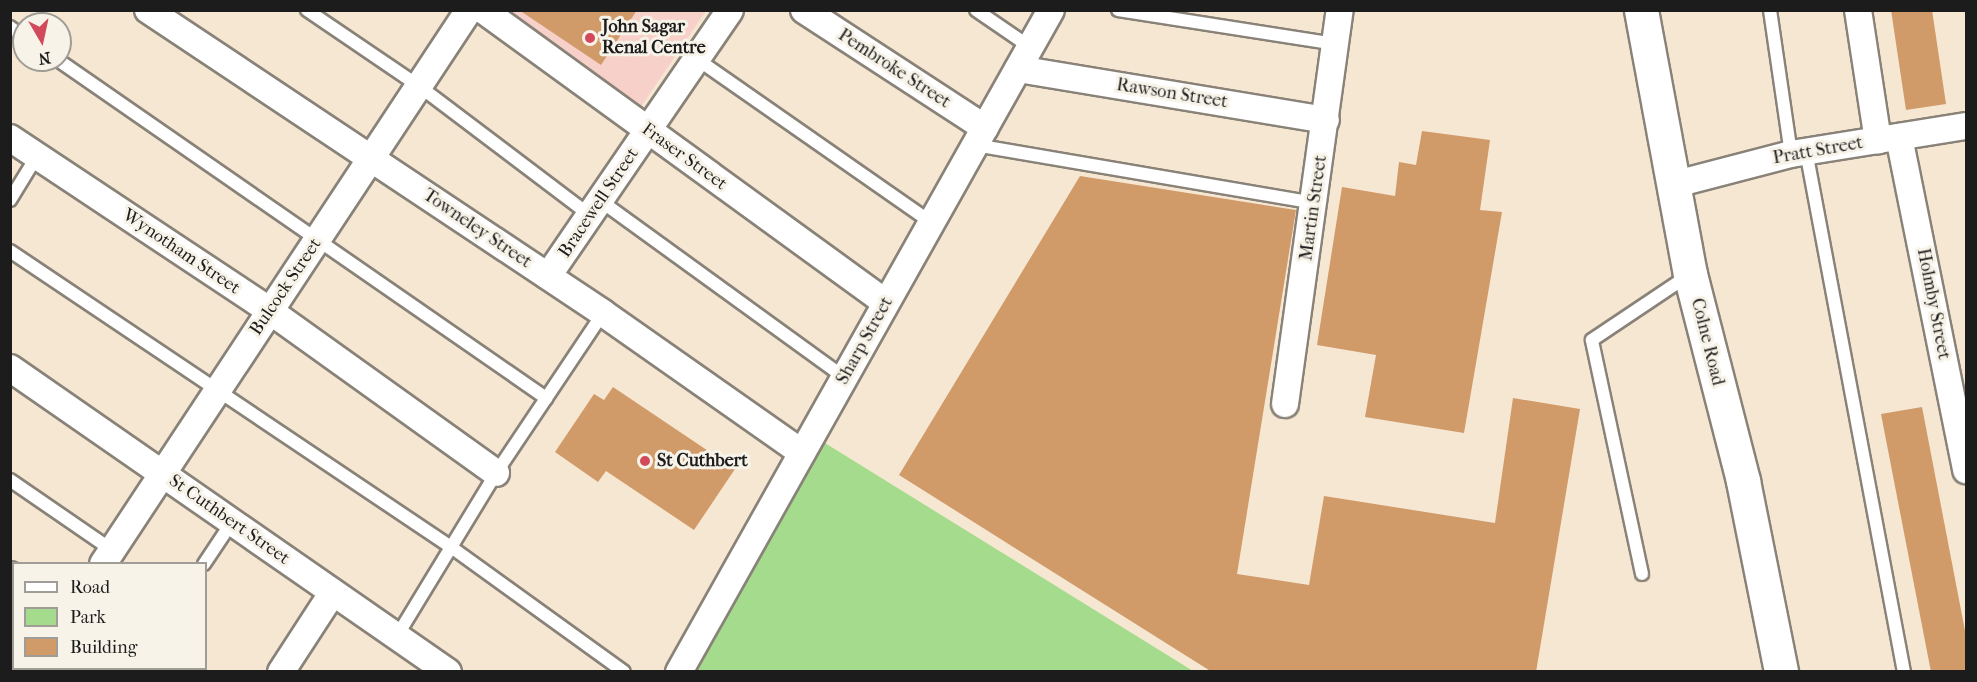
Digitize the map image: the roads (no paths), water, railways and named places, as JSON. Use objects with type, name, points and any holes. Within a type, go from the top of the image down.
[{"type":"main road","name":"Colne Road","points":[[1641,10],[1690,274],[1743,482],[1781,672]]},
{"type":"street","name":"Towneley Street","points":[[148,10],[372,157],[603,313],[802,453]]},
{"type":"street","name":"Bulcock Street","points":[[107,556],[469,10]]},
{"type":"street","name":"Fraser Street","points":[[483,10],[886,303]]},
{"type":"street","name":"Bracewell Street","points":[[548,276],[597,209],[730,10]]},
{"type":"street","name":"Pembroke Street","points":[[804,10],[980,136]]},
{"type":"street","name":"Sharp Street","points":[[679,672],[1051,10]]},
{"type":"street","name":"Martin Street","points":[[1285,404],[1340,10]]},
{"type":"street","name":"Holmby Street","points":[[1858,10],[1966,470]]},
{"type":"street","name":"Rawson Street","points":[[1024,58],[1326,120]]},
{"type":"street","name":"Pratt Street","points":[[1672,185],[1799,152],[1966,126]]},
{"type":"street","name":"Wynotham Street","points":[[10,138],[270,311],[496,474]]},
{"type":"street","name":"St Cuthbert Street","points":[[10,368],[448,672]]},
{"type":"street","points":[[281,672],[333,592]]},
{"type":"lane","points":[[307,10],[844,377]]},
{"type":"lane","points":[[976,10],[1024,58]]},
{"type":"lane","points":[[1119,10],[1336,44]]},
{"type":"lane","points":[[1770,10],[1904,672]]},
{"type":"lane","points":[[697,59],[932,222]]},
{"type":"lane","points":[[72,70],[546,398]]},
{"type":"lane","points":[[980,136],[1314,203]]},
{"type":"lane","points":[[10,200],[37,156]]},
{"type":"lane","points":[[10,251],[451,547],[624,672]]},
{"type":"lane","points":[[1642,573],[1592,340],[1690,274]]},
{"type":"lane","points":[[397,636],[496,474],[603,313]]},
{"type":"lane","points":[[10,480],[107,556]]},
{"type":"lane","points":[[205,562],[232,522]]},
{"type":"place","name":"John Sagar Renal Centre","points":[[590,38]]},
{"type":"place","name":"St Cuthbert","points":[[645,461]]}]
